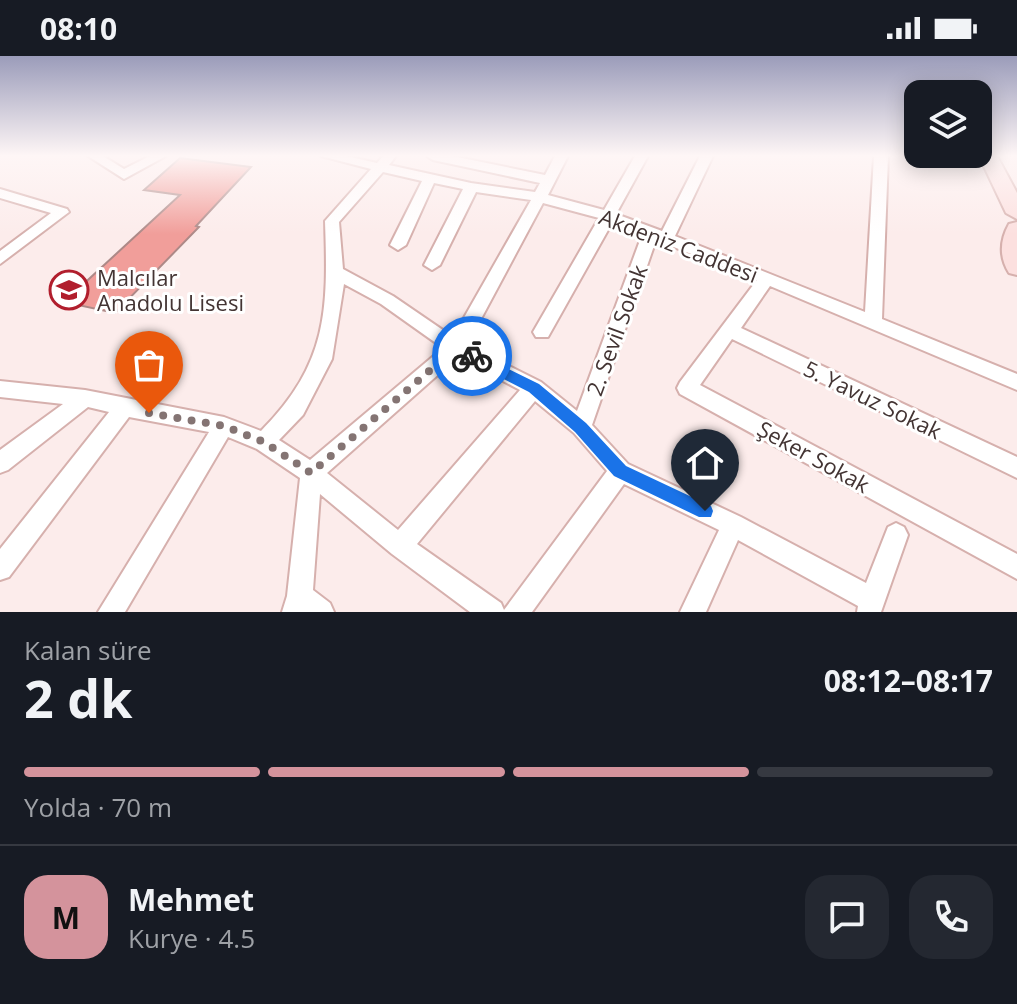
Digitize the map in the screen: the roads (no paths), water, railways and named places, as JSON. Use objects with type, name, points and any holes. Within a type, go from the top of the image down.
[{"type":"street","points":[[264,442],[296,409],[323,359],[336,292],[332,221],[367,182]]},
{"type":"street","points":[[398,245],[428,182]]},
{"type":"street","name":"Akdeniz Caddesi","points":[[448,182],[471,187],[544,188],[1017,382]]},
{"type":"street","points":[[527,182],[544,188]]},
{"type":"street","points":[[321,612],[298,604],[311,473],[456,348],[547,182]]},
{"type":"street","points":[[542,332],[627,182]]},
{"type":"street","name":"2. Sevil Sokak","points":[[581,427],[658,235],[691,182]]},
{"type":"street","points":[[873,321],[880,182]]},
{"type":"street","points":[[1001,182],[1017,213]]},
{"type":"street","points":[[432,265],[471,187]]},
{"type":"street","points":[[0,193],[62,212],[0,259]]},
{"type":"street","points":[[1017,229],[1013,236],[1017,267]]},
{"type":"street","points":[[334,271],[387,300],[456,348],[534,388],[581,427],[620,471],[733,525],[870,606],[896,535]]},
{"type":"street","name":"Şeker Sokak","points":[[767,278],[687,388],[1017,567]]},
{"type":"street","name":"5. Yavuz Sokak","points":[[729,330],[1017,468]]},
{"type":"street","points":[[400,546],[534,388]]},
{"type":"street","points":[[0,389],[85,398],[224,426],[264,442],[311,473],[400,546],[492,612]]},
{"type":"street","points":[[0,463],[85,398]]},
{"type":"street","points":[[0,568],[124,408]]},
{"type":"street","points":[[111,612],[224,426]]},
{"type":"street","points":[[516,612],[620,471]]},
{"type":"street","points":[[693,612],[733,525]]},
{"type":"place","name":"Malcılar Anadolu Lisesi","points":[[69,290]]}]
